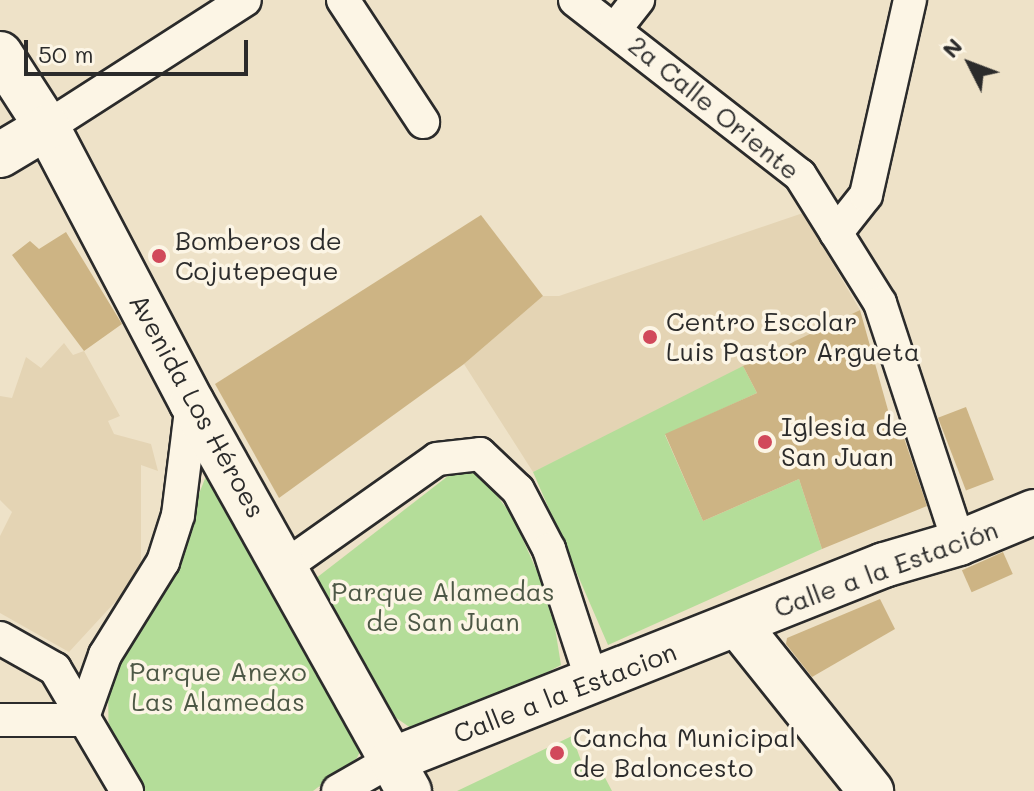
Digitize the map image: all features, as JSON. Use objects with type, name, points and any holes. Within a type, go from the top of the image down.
[{"type":"main road","name":"Avenida Los Héroes","points":[[0,54],[47,127],[192,403],[287,565],[400,775]]},
{"type":"main road","points":[[0,155],[47,127]]},
{"type":"main road","name":"Calle a la Estación","points":[[738,625],[884,565],[959,543],[1033,514]]},
{"type":"main road","points":[[738,625],[871,791]]},
{"type":"main road","name":"Calle a la Estacion","points":[[400,775],[593,684],[738,625]]},
{"type":"street","points":[[47,127],[245,0]]},
{"type":"street","points":[[343,0],[423,122]]},
{"type":"street","name":"2a Calle Oriente","points":[[575,0],[616,28],[800,175],[880,303],[959,543]]},
{"type":"street","points":[[616,28],[638,0]]},
{"type":"street","points":[[836,233],[866,195],[910,0]]},
{"type":"street","points":[[82,720],[105,655],[163,562],[178,515],[192,403]]},
{"type":"street","points":[[287,565],[437,459],[480,454],[518,490],[549,549],[593,684]]},
{"type":"street","points":[[0,638],[55,669],[82,720],[127,791]]},
{"type":"street","points":[[0,720],[82,720]]},
{"type":"street","points":[[338,791],[400,775]]},
{"type":"shaded area","name":"Centro Escolar Luis Pastor Argueta","points":[[803,213],[860,310],[533,472],[464,364],[543,296],[559,296]]},
{"type":"shaded area","points":[[64,343],[73,355],[84,351],[120,416],[108,421],[114,434],[151,444],[158,471],[141,465],[141,574],[69,652],[0,613],[0,536],[12,512],[0,500],[0,396],[12,398],[26,357],[41,368]]},
{"type":"green space","points":[[743,366],[757,393],[665,435],[703,521],[799,479],[822,549],[608,645],[533,472]]},
{"type":"green space","name":"Parque Alamedas de San Juan","points":[[470,470],[489,485],[513,517],[551,603],[561,665],[424,737],[386,711],[315,579],[448,476]]},
{"type":"green space","name":"Parque Anexo Las Alamedas","points":[[208,471],[365,741],[357,758],[313,791],[126,791],[109,764],[108,683],[170,567]]},
{"type":"green space","name":"Cancha Municipal de Baloncesto","points":[[572,736],[587,777],[601,770],[612,791],[457,791]]},
{"type":"building","points":[[481,215],[543,296],[464,364],[279,498],[215,384]]},
{"type":"building","points":[[66,232],[122,324],[84,351],[12,255],[30,241],[39,249]]},
{"type":"building","points":[[860,310],[895,435],[902,432],[927,506],[822,549],[799,479],[703,521],[665,434],[757,393],[743,366]]},
{"type":"building","points":[[966,407],[994,480],[966,491],[938,418]]},
{"type":"building","points":[[1003,552],[1013,574],[972,592],[962,570]]},
{"type":"building","points":[[880,599],[895,629],[812,677],[786,644],[787,638]]},
{"type":"place","name":"Bomberos de Cojutepeque","points":[[159,256]]},
{"type":"place","name":"Centro Escolar Luis Pastor Argueta","points":[[650,337]]},
{"type":"place","name":"Iglesia de San Juan","points":[[765,442]]},
{"type":"place","name":"Cancha Municipal de Baloncesto","points":[[557,753]]}]
